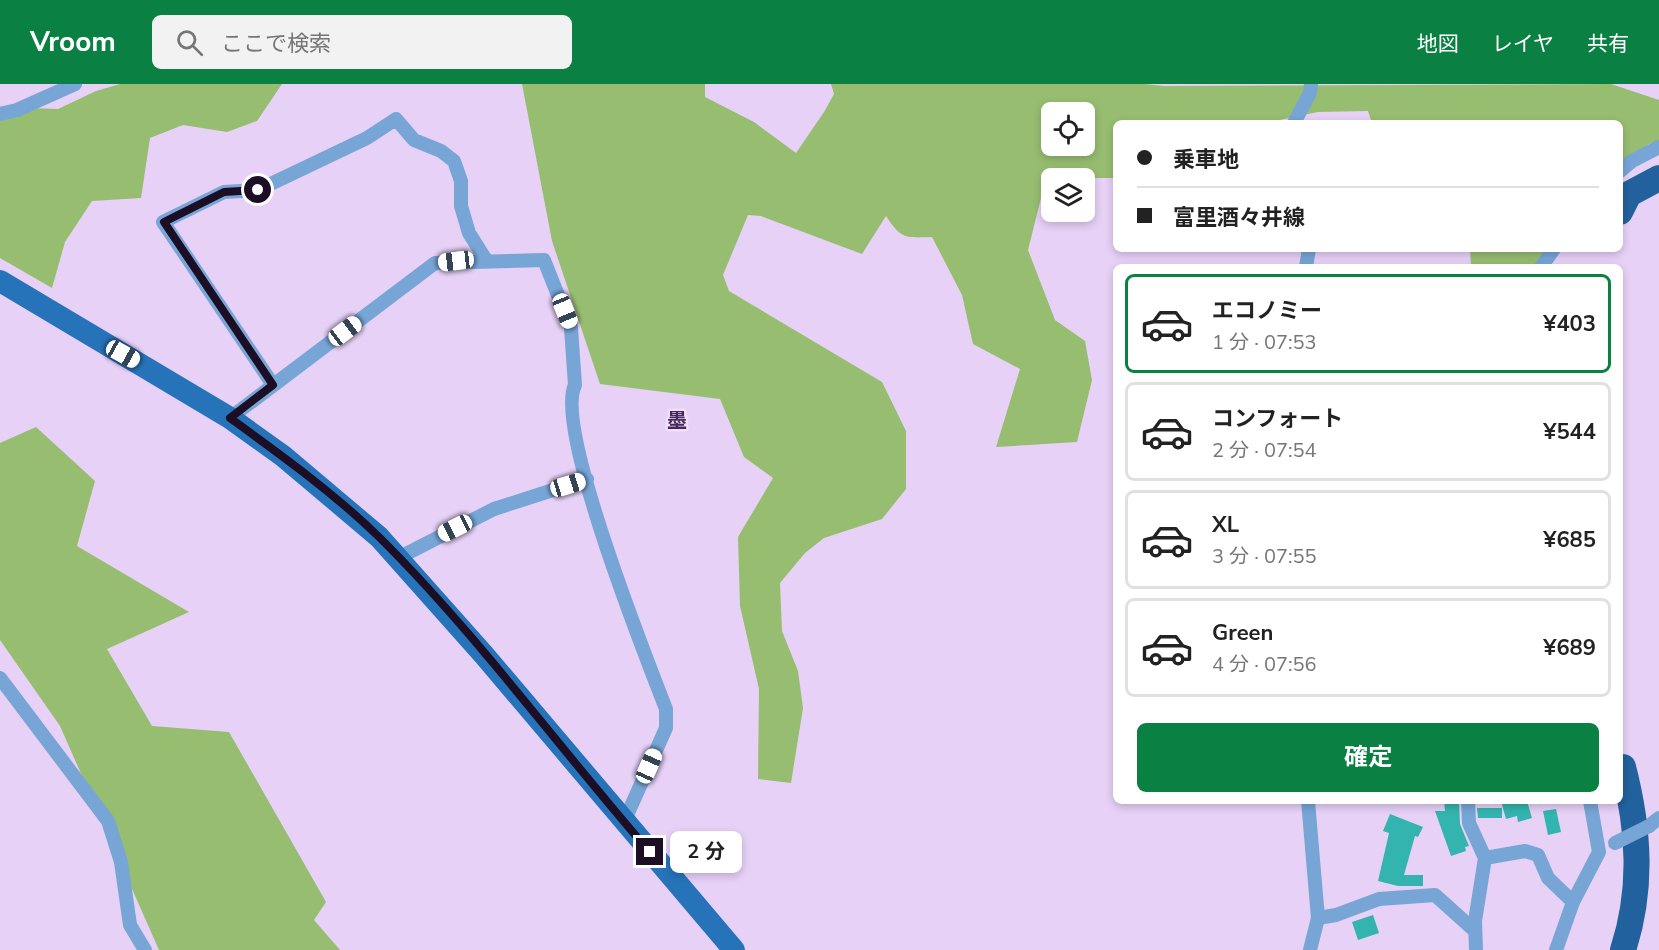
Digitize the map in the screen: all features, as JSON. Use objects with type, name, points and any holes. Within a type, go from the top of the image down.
[{"type":"highway","points":[[1623,206],[1629,194],[1659,178]]},
{"type":"highway","points":[[1623,767],[1635,824],[1638,858],[1635,906],[1623,950]]},
{"type":"main road","points":[[0,280],[230,418],[330,494],[398,558],[484,655],[734,950]]},
{"type":"street","points":[[0,114],[17,110],[75,84]]},
{"type":"street","points":[[1296,120],[1310,93],[1311,84]]},
{"type":"street","points":[[273,385],[164,222],[224,192],[258,190],[367,138],[396,118],[414,140],[441,151],[454,161],[461,182],[461,206],[469,233],[486,260]]},
{"type":"street","points":[[1623,169],[1642,155],[1659,147]]},
{"type":"street","points":[[230,418],[435,264],[486,260],[544,260],[572,328],[574,418],[587,479],[617,582],[666,709],[666,728],[624,822]]},
{"type":"street","points":[[398,558],[494,509],[587,479]]},
{"type":"street","points":[[0,678],[108,821],[121,862],[130,925],[145,950]]},
{"type":"street","points":[[1308,804],[1318,918],[1311,950]]},
{"type":"street","points":[[1468,804],[1469,823],[1485,858],[1474,930],[1476,950]]},
{"type":"street","points":[[1591,804],[1599,852]]},
{"type":"street","points":[[1556,950],[1573,902],[1599,852],[1654,822]]},
{"type":"street","points":[[1485,858],[1525,851],[1538,855],[1548,878],[1573,902]]},
{"type":"street","points":[[1318,918],[1336,915],[1379,899],[1435,895],[1474,930]]},
{"type":"green space","points":[[120,84],[282,84],[257,121],[227,132],[183,125],[150,138],[141,198],[92,201],[65,242],[52,288],[0,258],[0,107],[58,109],[96,91]]},
{"type":"green space","points":[[522,84],[705,84],[705,97],[754,122],[796,153],[834,94],[831,84],[1145,84],[1164,86],[1611,84],[1659,100],[1659,141],[1649,144],[1623,162],[1623,120],[1371,120],[1368,111],[1318,112],[1279,120],[1113,120],[1113,178],[1095,178],[1095,168],[1041,168],[1041,198],[1028,250],[1055,320],[1085,341],[1092,380],[1077,442],[996,447],[1020,369],[973,344],[962,295],[932,237],[905,236],[886,216],[862,254],[761,216],[748,215],[723,275],[729,291],[882,382],[906,431],[906,489],[882,519],[824,538],[805,553],[780,583],[782,631],[798,671],[803,708],[791,783],[758,779],[759,689],[740,606],[738,537],[773,478],[744,457],[720,399],[600,384],[552,241]]},
{"type":"green space","points":[[1470,252],[1545,252],[1536,264],[1471,264]]},
{"type":"green space","points":[[36,427],[95,481],[77,546],[189,612],[107,649],[152,726],[229,732],[326,902],[314,920],[340,950],[159,950],[60,726],[0,640],[0,443]]},
{"type":"building","points":[[1444,804],[1459,804],[1460,824],[1469,846],[1465,847],[1466,851],[1451,856],[1435,811],[1445,811]]},
{"type":"building","points":[[1502,804],[1528,804],[1532,818],[1518,822],[1517,816],[1506,819]]},
{"type":"building","points":[[1477,808],[1502,808],[1502,818],[1478,818]]},
{"type":"building","points":[[1556,809],[1561,832],[1548,835],[1543,811]]},
{"type":"building","points":[[1390,814],[1423,827],[1418,837],[1415,836],[1404,875],[1423,875],[1423,886],[1398,886],[1378,881],[1389,833],[1383,831]]},
{"type":"building","points":[[1373,915],[1379,933],[1358,940],[1352,922]]},
{"type":"district","name":"墨","points":[[677,420]]},
{"type":"route","points":[[258,190],[224,192],[164,222],[273,385],[230,418],[283,456],[379,537],[471,639],[650,852]]}]
